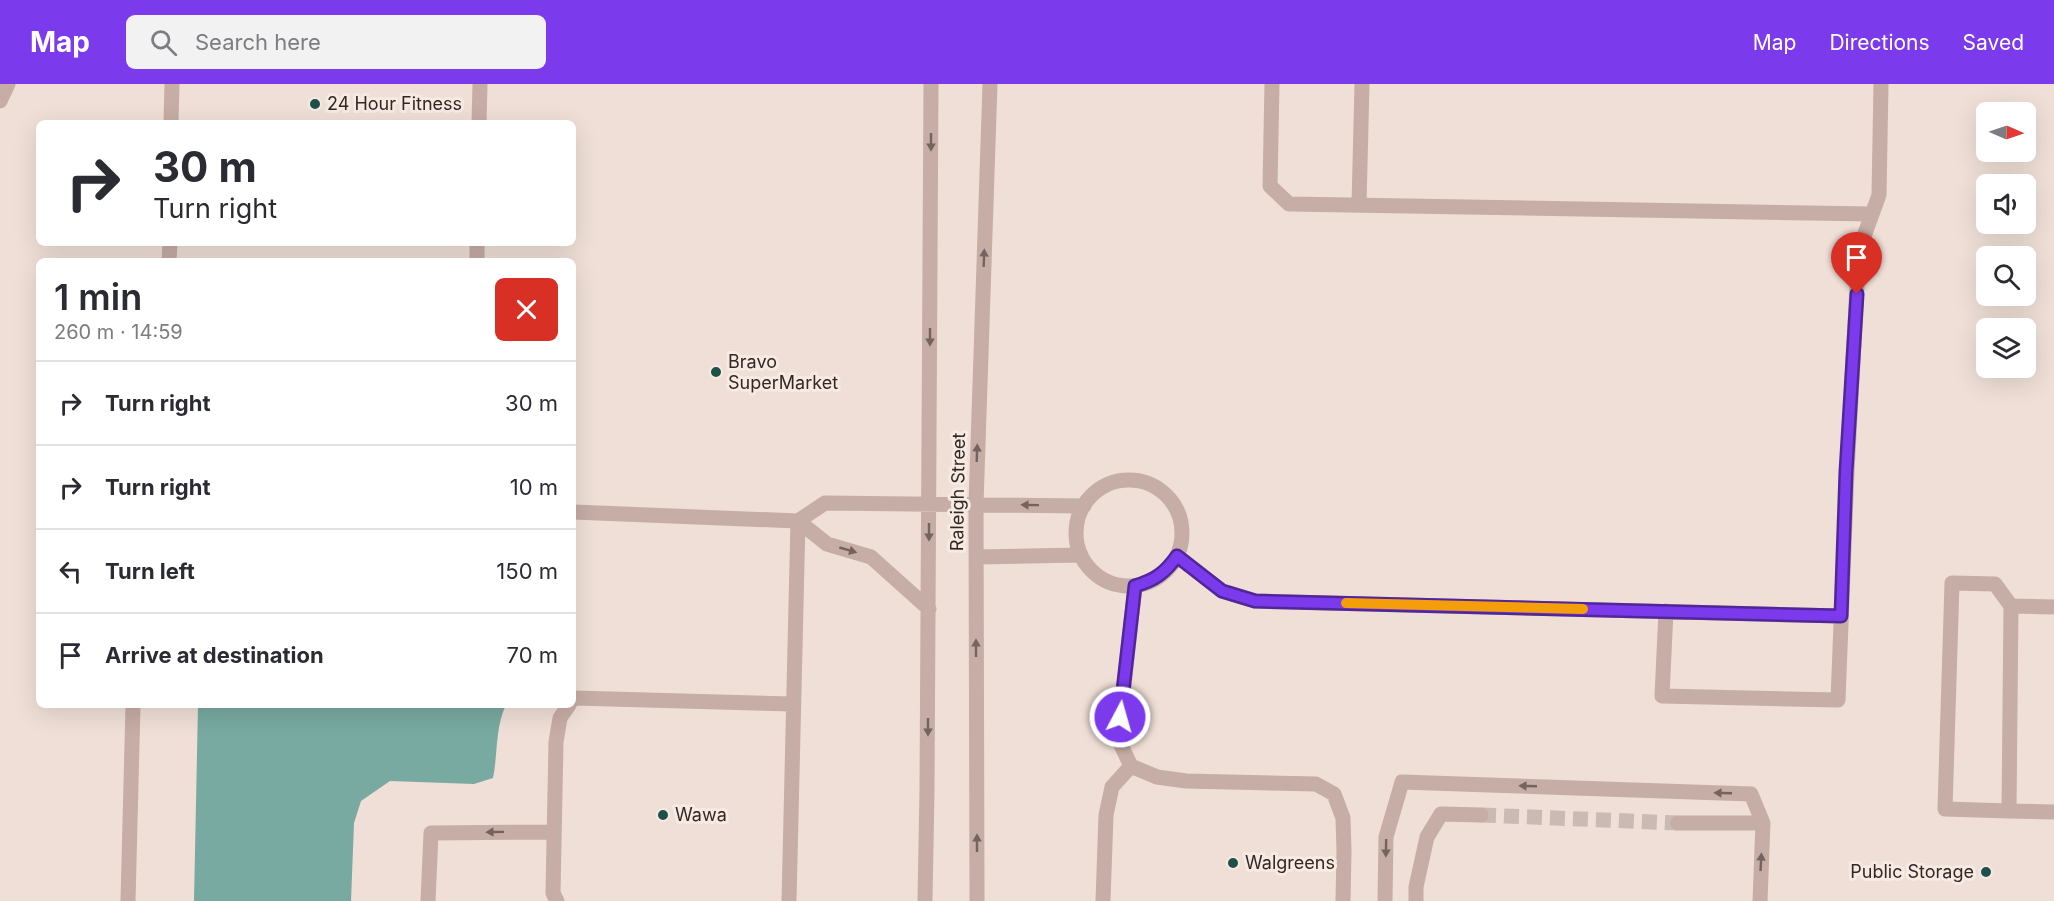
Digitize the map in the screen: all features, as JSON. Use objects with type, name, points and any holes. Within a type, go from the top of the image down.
[{"type":"street","points":[[0,101],[8,84]]},
{"type":"street","points":[[171,120],[172,84]]},
{"type":"street","points":[[479,120],[480,84]]},
{"type":"street","name":"Raleigh Street","points":[[925,901],[929,609],[931,84]]},
{"type":"street","name":"Raleigh Street","points":[[977,901],[976,504],[990,84]]},
{"type":"street","points":[[1272,84],[1270,186],[1288,204],[1872,214]]},
{"type":"street","points":[[1359,205],[1362,84]]},
{"type":"street","points":[[1666,611],[1662,696],[1838,700],[1846,472],[1859,250],[1879,195],[1881,84]]},
{"type":"street","points":[[1128,480],[1146,483],[1162,491],[1173,504],[1180,521],[1182,539],[1177,556],[1167,571],[1152,581],[1135,586],[1118,585],[1103,579],[1090,568],[1081,555],[1076,538],[1078,522],[1084,506],[1095,492],[1110,483],[1128,480]]},
{"type":"street","points":[[798,521],[825,503],[1084,506]]},
{"type":"street","points":[[576,512],[798,521],[828,544],[871,557],[929,609]]},
{"type":"street","points":[[789,901],[798,521]]},
{"type":"street","points":[[976,557],[1081,555]]},
{"type":"street","points":[[1177,556],[1222,591],[1255,601],[1841,616]]},
{"type":"street","points":[[2009,811],[2011,606],[1995,584],[1952,583],[1945,809],[2009,811],[2054,812]]},
{"type":"street","points":[[1135,586],[1118,739],[1131,766],[1157,777],[1186,781],[1316,784],[1334,794],[1343,818],[1343,901]]},
{"type":"street","points":[[2011,606],[2054,607]]},
{"type":"street","points":[[576,698],[793,704]]},
{"type":"street","points":[[128,901],[133,708]]},
{"type":"street","points":[[557,901],[553,893],[556,742],[560,718],[567,708]]},
{"type":"street","points":[[1104,901],[1106,815],[1112,787],[1131,766]]},
{"type":"street","points":[[1385,901],[1386,837],[1402,782],[1751,794],[1763,823],[1760,901]]},
{"type":"street","points":[[1416,901],[1416,887],[1427,837],[1441,814],[1481,815]]},
{"type":"street","points":[[1678,823],[1763,823]]},
{"type":"street","points":[[428,901],[431,833],[554,832]]},
{"type":"water","points":[[198,708],[504,708],[498,731],[493,778],[474,784],[390,781],[361,801],[354,823],[351,901],[194,901]]},
{"type":"tunnel","points":[[1481,815],[1678,823]]},
{"type":"slow traffic","points":[[1346,603],[1583,609]]},
{"type":"place","name":"24 Hour Fitness","points":[[315,104]]},
{"type":"place","name":"Bravo SuperMarket","points":[[716,372]]},
{"type":"place","name":"Wawa","points":[[663,815]]},
{"type":"place","name":"Walgreens","points":[[1233,863]]},
{"type":"place","name":"Public Storage","points":[[1986,872]]},
{"type":"route","points":[[1120,717],[1135,586],[1152,581],[1167,571],[1177,556],[1222,591],[1255,601],[1841,616],[1846,472],[1857,294]]}]
